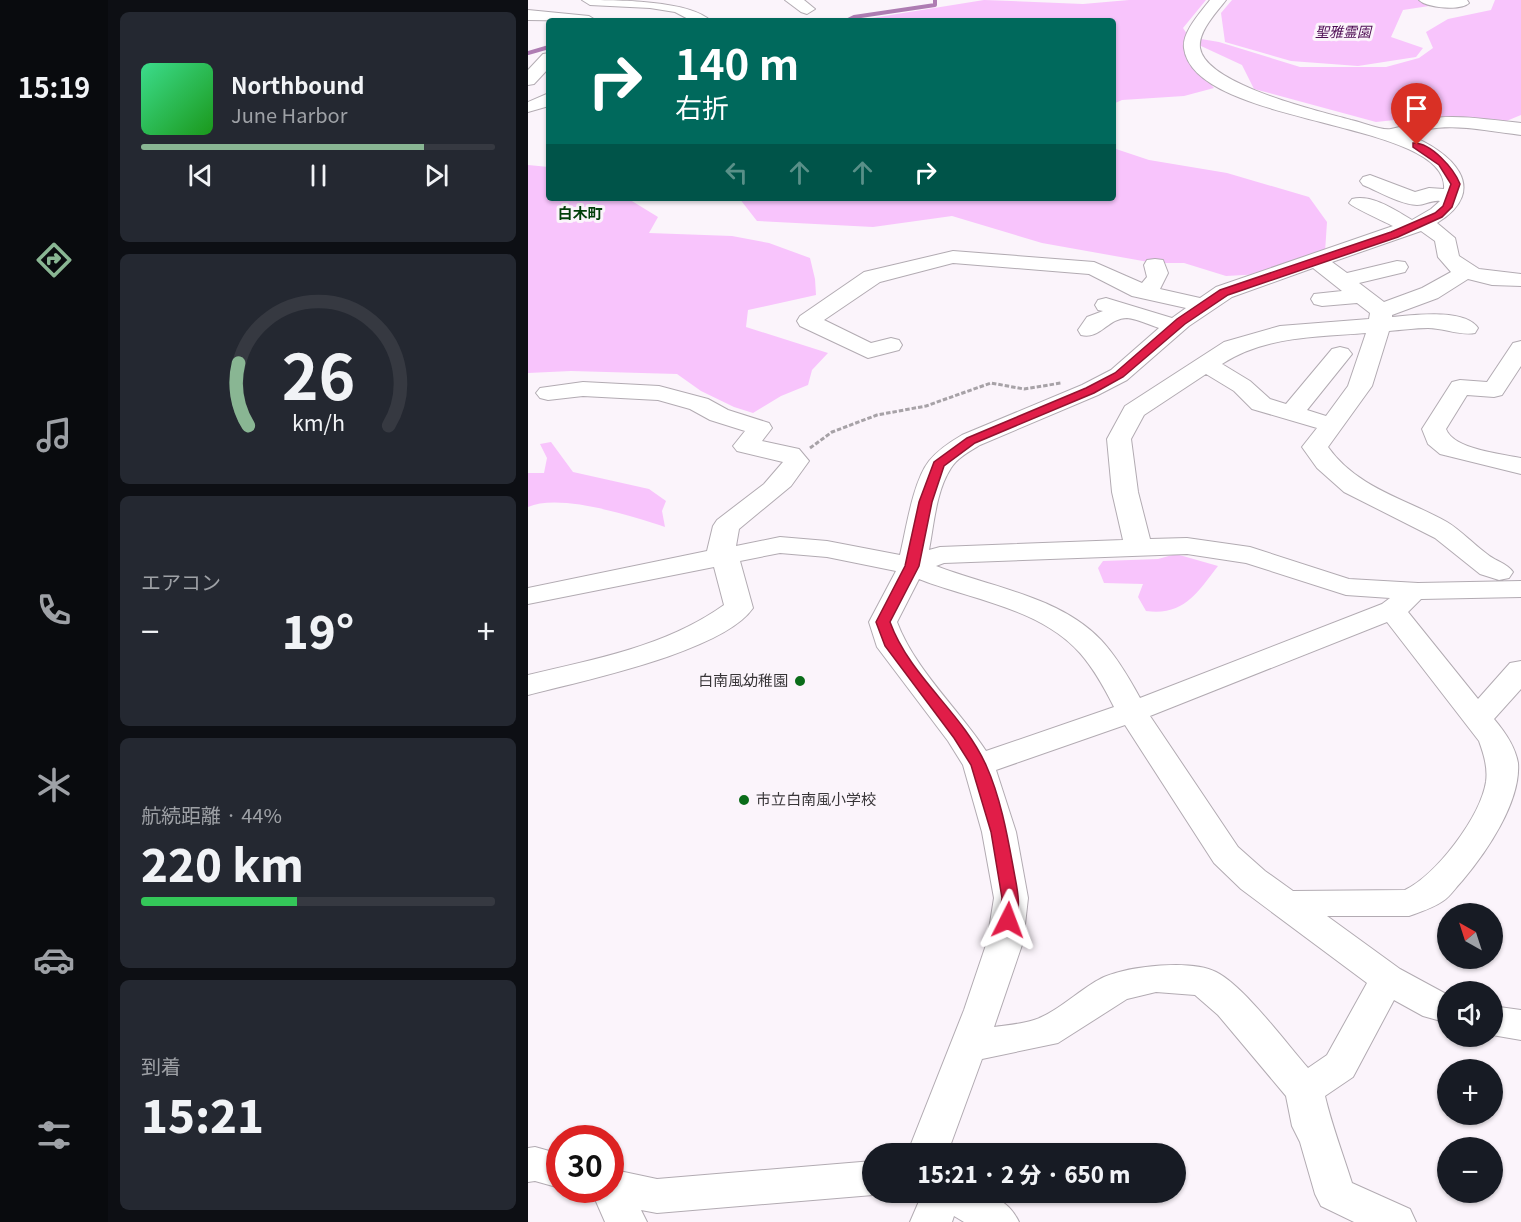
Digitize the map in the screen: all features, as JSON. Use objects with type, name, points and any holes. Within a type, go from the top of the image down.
[{"type":"street","points":[[590,0],[668,6],[690,12],[699,18]]},
{"type":"street","points":[[793,0],[807,9]]},
{"type":"street","points":[[931,1143],[1005,942],[1011,898],[999,832],[979,765],[959,734],[892,646],[883,622],[912,566],[925,502],[939,465],[971,440],[1090,390],[1119,375],[1202,305],[1224,292],[1417,225],[1438,215],[1447,207],[1453,196],[1456,184],[1450,171],[1443,163],[1417,145],[1264,101],[1222,83],[1199,65],[1192,49],[1197,33],[1218,0]]},
{"type":"street","points":[[1427,0],[1461,3]]},
{"type":"street","points":[[528,15],[558,18]]},
{"type":"street","points":[[528,80],[546,61]]},
{"type":"street","points":[[529,107],[546,99]]},
{"type":"street","points":[[1392,136],[1414,125],[1432,122],[1521,129]]},
{"type":"street","points":[[1370,181],[1410,198],[1420,199],[1429,194],[1453,196]]},
{"type":"street","points":[[1359,203],[1445,238],[1449,258],[1465,272],[1521,280]]},
{"type":"street","points":[[891,345],[868,351],[808,321],[872,277],[953,257],[1094,268],[1145,292],[1202,305]]},
{"type":"street","points":[[1317,260],[1362,296],[1380,317]]},
{"type":"street","points":[[1145,292],[1158,278],[1159,272],[1155,265]]},
{"type":"street","points":[[1343,281],[1398,267]]},
{"type":"street","points":[[1465,272],[1430,293],[1380,317],[1360,386],[1315,447],[1324,463],[1344,481],[1437,527],[1461,544],[1484,568],[1521,589]]},
{"type":"street","points":[[1322,299],[1362,296]]},
{"type":"street","points":[[1089,330],[1095,322],[1116,308],[1176,326]]},
{"type":"street","points":[[1137,548],[1136,531],[1125,492],[1119,439],[1134,411],[1232,347],[1280,333],[1380,317],[1461,324],[1467,328]]},
{"type":"street","points":[[1521,348],[1494,390],[1460,387],[1434,429],[1437,439],[1449,448],[1521,466]]},
{"type":"street","points":[[1291,413],[1340,354]]},
{"type":"street","points":[[1205,364],[1242,386],[1261,404],[1332,425]]},
{"type":"street","points":[[528,686],[661,648],[724,621],[739,608],[723,556],[726,525],[769,494],[789,475],[796,460],[790,454],[746,446],[760,428],[719,415],[699,404],[659,393],[583,389],[548,393]]},
{"type":"street","points":[[528,596],[780,545],[827,549],[912,566],[957,584],[1024,605],[1059,621],[1090,646],[1116,682],[1132,712],[1226,855],[1253,880],[1388,979],[1437,1006]]},
{"type":"street","points":[[912,566],[940,555],[1187,546],[1250,555],[1346,587],[1418,591],[1500,576]]},
{"type":"street","points":[[979,765],[1132,712],[1392,610],[1418,591]]},
{"type":"street","points":[[1287,904],[1409,903],[1432,892],[1471,848],[1490,814],[1502,783],[1502,762],[1494,739],[1392,610]]},
{"type":"street","points":[[1478,718],[1521,670]]},
{"type":"street","points":[[967,1047],[1045,1033],[1117,987],[1156,978],[1204,982],[1231,1005],[1304,1090],[1312,1126],[1320,1142],[1335,1194],[1395,1222]]},
{"type":"street","points":[[1304,1090],[1340,1066],[1388,979]]},
{"type":"street","points":[[1503,1022],[1521,1025]]},
{"type":"street","points":[[528,1166],[535,1164],[546,1167]]},
{"type":"street","points":[[624,1189],[657,1196],[862,1179]]},
{"type":"street","points":[[618,1203],[626,1222]]},
{"type":"street","points":[[931,1222],[939,1203]]},
{"type":"street","points":[[968,1203],[998,1222]]},
{"type":"path","points":[[796,460],[832,432],[877,415],[926,406],[991,383],[1024,389]]},
{"type":"green space","points":[[984,0],[1083,4],[1129,0],[1206,0],[1183,28],[1189,37],[1219,42],[1300,67],[1386,67],[1419,58],[1433,48],[1426,32],[1448,19],[1491,10],[1495,0],[1521,0],[1521,115],[1504,122],[1432,116],[1376,122],[1254,89],[1242,65],[1201,46],[1188,59],[1214,88],[1184,96],[1122,100],[1116,103],[1116,18],[872,18]]},
{"type":"green space","name":"聖雅霊園","points":[[1232,0],[1468,0],[1403,10],[1391,37],[1423,48],[1416,57],[1358,66],[1291,61],[1225,42],[1221,13]]},
{"type":"green space","points":[[1116,149],[1149,160],[1227,173],[1309,197],[1327,222],[1325,252],[1262,274],[1226,276],[1184,263],[1154,263],[1042,243],[952,216],[873,227],[757,221],[741,201],[1116,201]]},
{"type":"green space","points":[[528,165],[546,167],[546,201],[632,201],[658,217],[649,233],[732,236],[769,243],[810,258],[816,295],[748,310],[746,327],[828,353],[812,370],[808,385],[781,396],[753,413],[734,407],[701,391],[677,374],[571,371],[528,373]]},
{"type":"green space","points":[[551,442],[573,472],[649,489],[666,501],[662,511],[665,527],[616,512],[577,504],[542,503],[528,507],[528,473],[544,473],[547,458],[540,444]]},
{"type":"green space","points":[[1176,554],[1218,566],[1188,600],[1180,606],[1159,612],[1146,611],[1138,597],[1143,584],[1104,583],[1098,568],[1103,561],[1158,559]]},
{"type":"waterway","points":[[852,18],[935,5],[935,0]]},
{"type":"waterway","points":[[528,53],[546,48]]},
{"type":"place","name":"白南風幼稚園","points":[[800,681]]},
{"type":"place","name":"市立白南風小学校","points":[[744,800]]},
{"type":"district","name":"白木町","points":[[580,214]]},
{"type":"route","points":[[1008,920],[1011,898],[999,832],[979,765],[959,734],[892,646],[883,622],[912,566],[925,502],[939,465],[971,440],[1090,390],[1119,375],[1181,321],[1224,292],[1394,235],[1438,215],[1452,199],[1456,184],[1443,163],[1417,145]]}]
